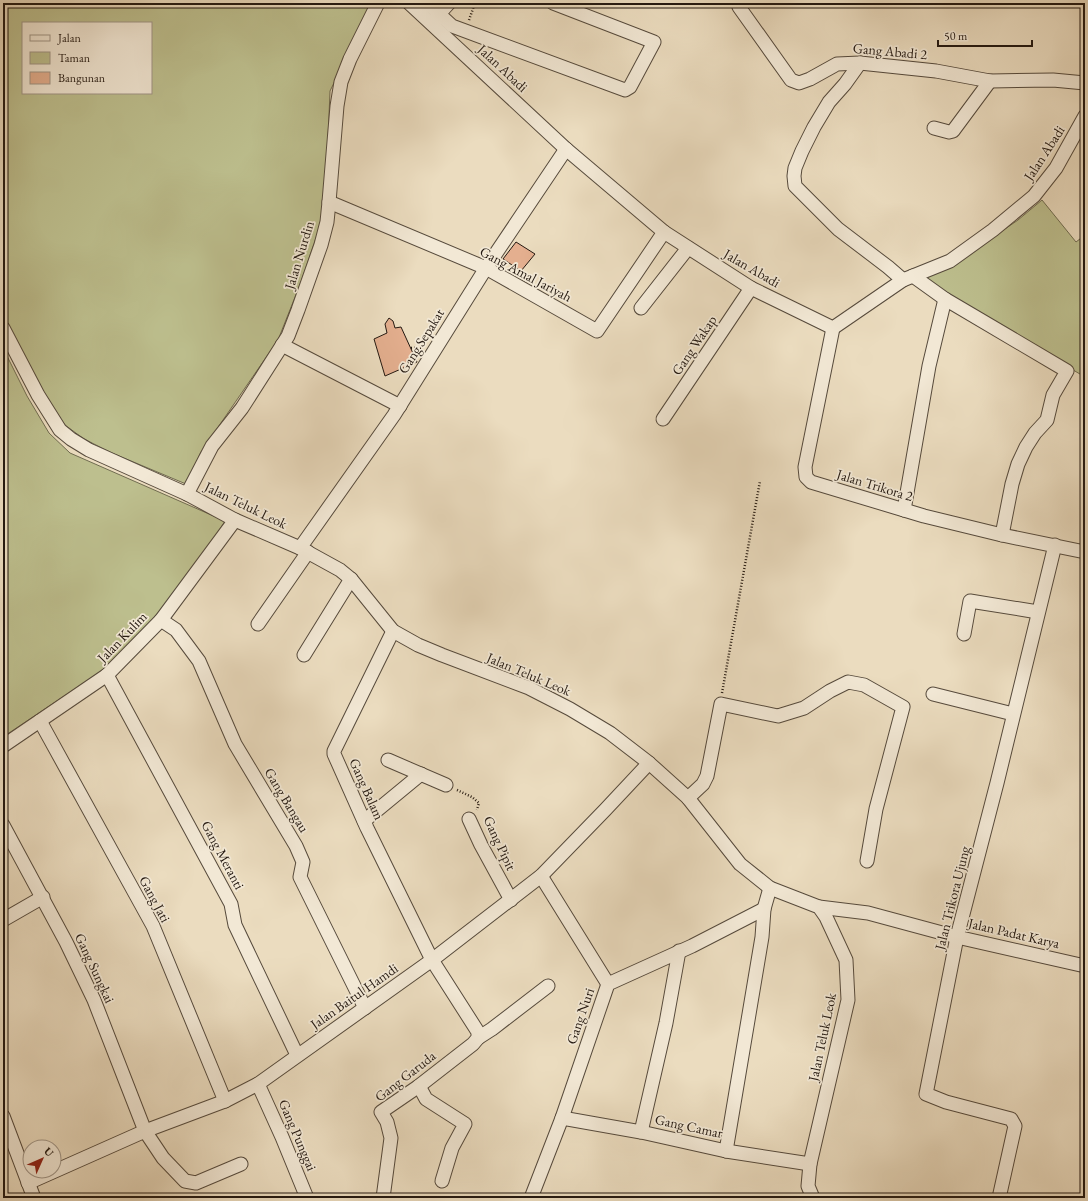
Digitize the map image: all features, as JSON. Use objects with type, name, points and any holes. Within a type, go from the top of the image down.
[{"type":"street","name":"Jalan Nurdin","points":[[187,494],[212,446],[242,408],[288,336],[321,245],[327,222],[330,202],[337,106],[341,82],[350,58],[378,3]]},
{"type":"street","name":"Jalan Abadi","points":[[409,3],[436,20],[566,149],[664,232],[751,288],[833,328],[908,278],[950,261],[993,230],[1034,196],[1056,168],[1085,116]]},
{"type":"street","points":[[427,3],[436,20],[625,90],[630,87],[654,42],[553,3]]},
{"type":"street","points":[[436,20],[449,3]]},
{"type":"street","name":"Gang Abadi 2","points":[[741,3],[739,8],[791,80],[799,83],[810,79],[837,64],[860,63],[936,71],[990,81],[1052,80],[1085,83]]},
{"type":"street","points":[[860,63],[845,84],[829,102],[814,127],[795,168],[795,186],[838,229],[888,267],[1067,371],[1053,395],[1047,420],[1035,433],[1018,464],[1012,484],[1002,535]]},
{"type":"street","points":[[934,128],[949,132],[953,131],[990,81]]},
{"type":"street","name":"Gang Sepakat","points":[[258,624],[304,550],[400,406],[486,268],[566,149]]},
{"type":"street","name":"Gang Amal Jariyah","points":[[330,202],[486,268],[597,331],[664,232]]},
{"type":"street","points":[[641,308],[688,248]]},
{"type":"street","name":"Gang Wakap","points":[[663,419],[751,288]]},
{"type":"street","points":[[904,510],[929,366],[945,299]]},
{"type":"street","name":"Jalan Teluk Leok","points":[[3,328],[38,395],[60,430],[66,435],[89,450],[187,494],[235,520],[304,550],[340,570],[351,580],[393,631],[418,645],[530,688],[570,709],[610,733],[650,763],[688,798],[740,864],[770,888],[819,907],[826,917],[846,960],[848,1000],[810,1164],[808,1194]]},
{"type":"street","name":"Jalan Trikora 2","points":[[833,328],[805,467],[806,477],[811,482],[904,510],[1002,535],[1085,552]]},
{"type":"street","points":[[282,345],[400,406]]},
{"type":"street","name":"Jalan Kulim","points":[[3,746],[107,675],[161,620],[235,520]]},
{"type":"street","name":"Jalan Trikora Ujung","points":[[999,1198],[1015,1126],[1011,1119],[946,1102],[926,1094],[957,937],[997,783],[1055,545]]},
{"type":"street","points":[[304,655],[351,580]]},
{"type":"street","points":[[964,634],[970,601],[1038,612]]},
{"type":"street","name":"Gang Bangau","points":[[161,620],[176,630],[198,661],[235,744],[296,846],[303,862],[300,876],[365,1008]]},
{"type":"street","name":"Gang Balam","points":[[393,631],[334,751],[335,757],[364,821],[432,960]]},
{"type":"street","name":"Gang Meranti","points":[[107,675],[231,904],[234,925],[297,1055]]},
{"type":"street","points":[[688,798],[703,784],[707,776],[720,704],[778,716],[804,708],[830,691],[848,682],[864,685],[903,707],[876,808],[867,860]]},
{"type":"street","points":[[933,694],[1013,714]]},
{"type":"street","name":"Gang Jati","points":[[40,721],[152,926],[225,1101]]},
{"type":"street","points":[[388,760],[446,785]]},
{"type":"street","name":"Jalan Baitul Hamdi","points":[[28,1182],[145,1131],[225,1101],[258,1084],[432,960],[541,876],[650,763]]},
{"type":"street","points":[[364,821],[421,774]]},
{"type":"street","name":"Gang Pipit","points":[[469,819],[481,845],[511,900]]},
{"type":"street","name":"Gang Sungkai","points":[[3,825],[43,898],[94,1000],[145,1131],[163,1158],[185,1181],[196,1183],[241,1164]]},
{"type":"street","points":[[541,876],[608,984]]},
{"type":"street","points":[[726,1151],[762,937],[764,909],[770,888]]},
{"type":"street","points":[[3,920],[43,898]]},
{"type":"street","name":"Jalan Padat Karya","points":[[819,907],[868,914],[957,937],[1084,963]]},
{"type":"street","name":"Gang Nuri","points":[[531,1198],[562,1118],[608,984],[692,946],[764,909]]},
{"type":"street","points":[[641,1132],[666,1023],[679,951]]},
{"type":"street","points":[[432,960],[478,1032],[478,1038]]},
{"type":"street","name":"Gang Garuda","points":[[383,1198],[391,1138],[387,1122],[381,1112],[419,1086],[473,1044],[478,1038],[548,986]]},
{"type":"street","name":"Gang Punggai","points":[[258,1084],[307,1198]]},
{"type":"street","points":[[419,1086],[426,1099],[465,1124],[452,1148],[442,1181]]},
{"type":"street","points":[[3,1116],[34,1198]]},
{"type":"street","name":"Gang Camar","points":[[562,1118],[641,1132],[726,1151],[810,1164]]},
{"type":"path","points":[[465,32],[475,3]]},
{"type":"path","points":[[720,704],[760,481]]},
{"type":"path","name":"Gang Pipit","points":[[446,785],[472,797],[478,804],[476,812],[469,819]]},
{"type":"green space","points":[[3,3],[228,3],[232,7],[239,3],[373,3],[330,91],[326,188],[320,226],[301,282],[278,340],[201,452],[186,484],[112,453],[84,439],[65,425],[46,398],[3,314]]},
{"type":"green space","points":[[1042,200],[1076,242],[1085,235],[1085,377],[941,292],[922,277],[954,264],[1018,220]]},
{"type":"green space","points":[[3,348],[27,396],[49,433],[70,453],[225,521],[206,552],[159,613],[109,666],[3,737]]},
{"type":"building","points":[[516,242],[535,254],[521,271],[503,259]]},
{"type":"building","points":[[389,318],[393,321],[395,328],[401,327],[417,362],[385,376],[374,339],[387,333],[385,324]]}]
